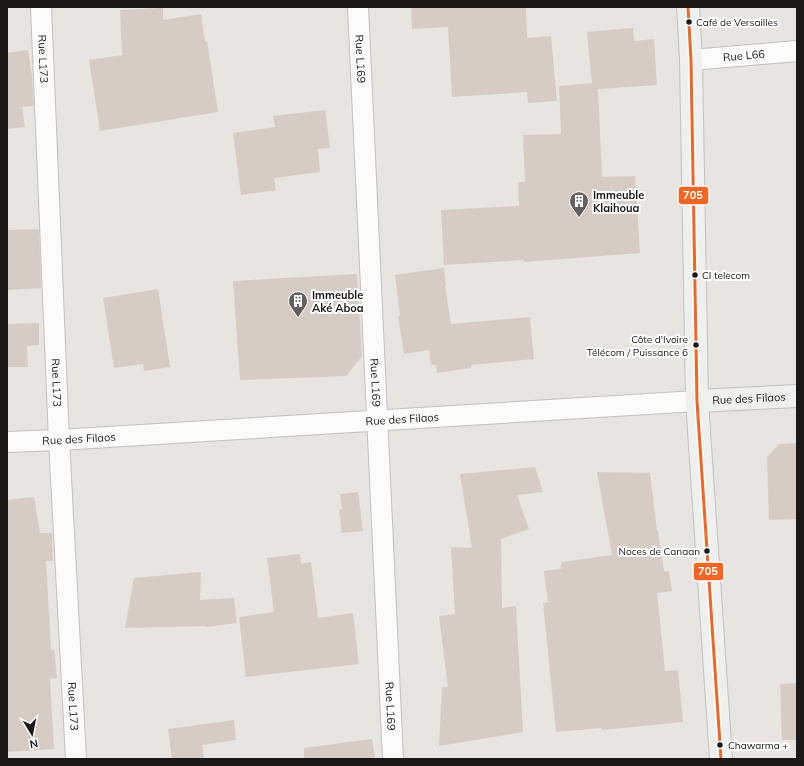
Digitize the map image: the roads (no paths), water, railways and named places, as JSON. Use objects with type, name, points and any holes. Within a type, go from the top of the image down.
[{"type":"street","name":"Rue L173","points":[[41,7],[59,440],[76,759]]},
{"type":"street","name":"Rue L169","points":[[358,7],[393,759]]},
{"type":"street","points":[[688,7],[691,60],[697,401],[721,759]]},
{"type":"street","name":"Rue L66","points":[[691,60],[797,52]]},
{"type":"street","name":"Rue des Filaos","points":[[7,442],[797,396]]},
{"type":"place","name":"Café de Versailles","points":[[689,22]]},
{"type":"place","name":"Immeuble Klaihoua","points":[[579,218]]},
{"type":"place","name":"CI telecom","points":[[695,275]]},
{"type":"place","name":"Immeuble Aké Aboa","points":[[298,318]]},
{"type":"place","name":"Côte d'Ivoire Télécom / Puissance 6","points":[[696,345]]},
{"type":"place","name":"Noces de Canaan","points":[[707,551]]},
{"type":"place","name":"Chawarma +","points":[[720,745]]}]
